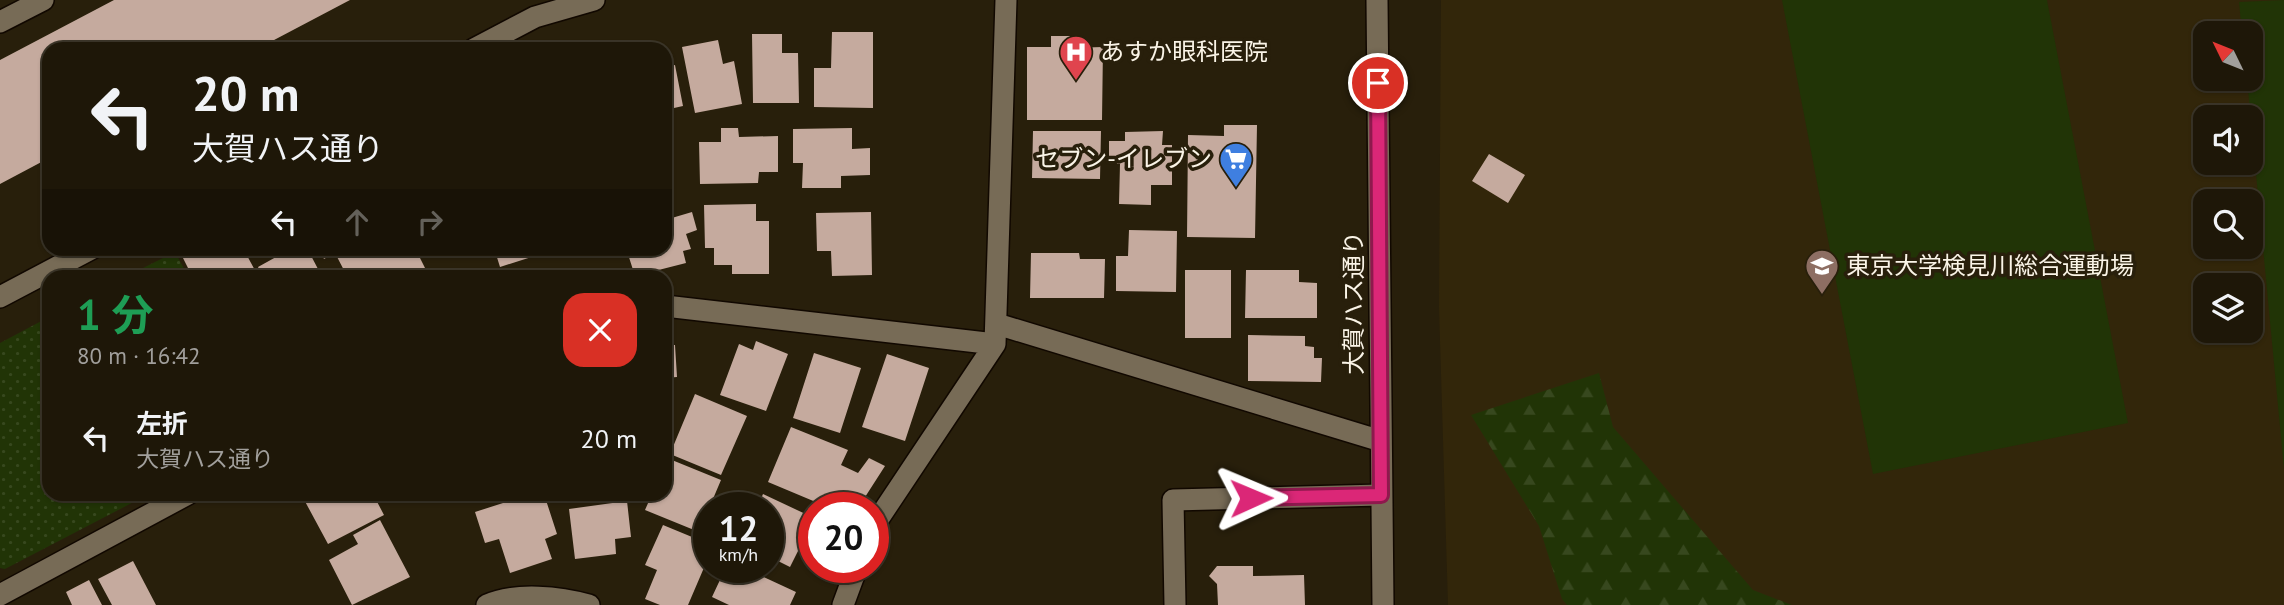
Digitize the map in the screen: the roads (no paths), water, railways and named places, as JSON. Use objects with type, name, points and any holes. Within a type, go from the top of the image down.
[{"type":"street","points":[[0,22],[43,0]]},
{"type":"street","points":[[488,42],[536,17],[594,0]]},
{"type":"street","points":[[889,502],[996,334],[1006,0]]},
{"type":"street","name":"大賀ハス通り","points":[[1377,0],[1383,605]]},
{"type":"street","points":[[51,270],[78,256]]},
{"type":"street","points":[[0,297],[42,275]]},
{"type":"street","points":[[672,307],[996,334],[1381,441]]},
{"type":"street","points":[[1175,605],[1173,500],[1381,495]]},
{"type":"street","points":[[0,596],[175,501]]},
{"type":"street","points":[[843,605],[852,583]]},
{"type":"street","points":[[487,605],[531,598],[571,600],[589,605]]},
{"type":"place","name":"あすか眼科医院","points":[[1076,82]]},
{"type":"place","name":"セブン-イレブン","points":[[1236,189]]},
{"type":"place","name":"東京大学検見川総合運動場","points":[[1822,296]]}]
